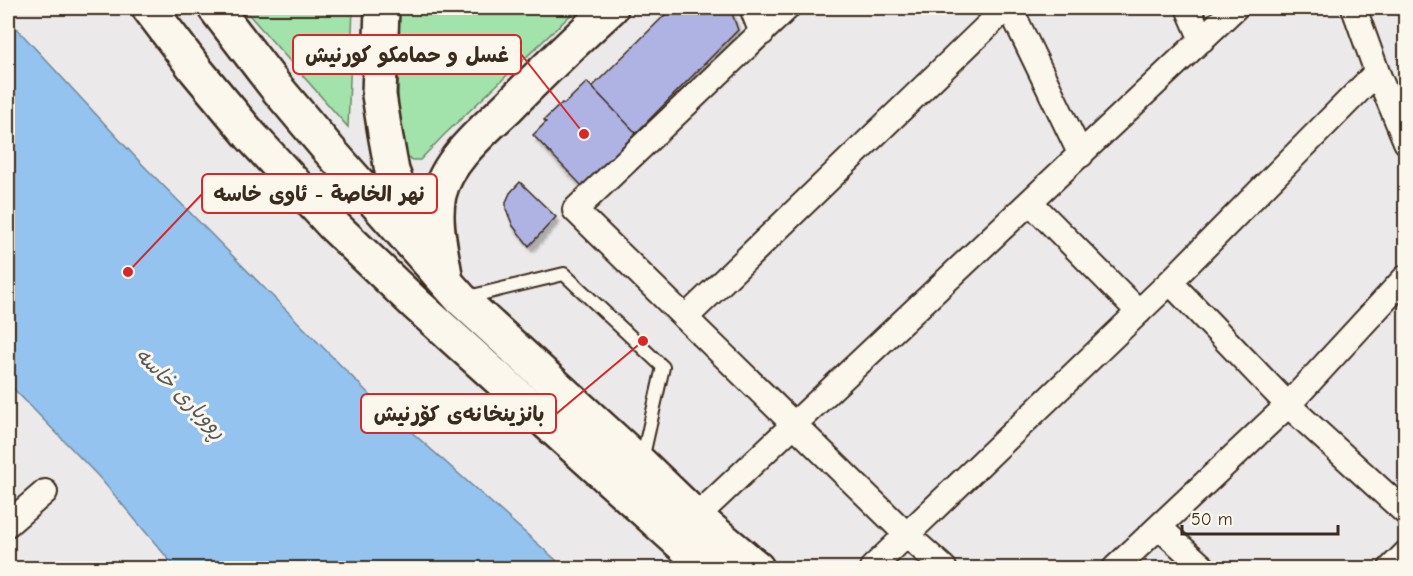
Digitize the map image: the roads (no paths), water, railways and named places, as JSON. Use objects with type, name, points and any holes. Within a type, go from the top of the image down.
[{"type":"main road","points":[[149,8],[196,70],[251,136],[333,225],[496,377],[708,568]]},
{"type":"main road","points":[[215,8],[275,86],[329,150],[453,290],[696,517],[757,568]]},
{"type":"main road","points":[[382,8],[379,95],[392,171],[411,221],[453,290]]},
{"type":"main road","points":[[453,290],[437,222],[440,192],[450,169],[465,150],[554,60],[611,8]]},
{"type":"street","points":[[752,8],[762,33]]},
{"type":"street","points":[[787,8],[575,210],[907,535],[944,568]]},
{"type":"street","points":[[685,318],[1008,8],[1081,154]]},
{"type":"street","points":[[1188,8],[1202,39]]},
{"type":"street","points":[[696,517],[1235,8]]},
{"type":"street","points":[[1354,8],[1377,72],[1398,104],[1406,142]]},
{"type":"street","points":[[872,568],[1170,282],[1377,72]]},
{"type":"street","points":[[1030,202],[1139,312]]},
{"type":"street","points":[[1115,568],[1288,405],[1406,277]]},
{"type":"street","points":[[1170,282],[1288,405],[1406,513]]},
{"type":"street","points":[[8,524],[45,492]]},
{"type":"street","points":[[1159,527],[1203,568]]},
{"type":"lane","points":[[453,290],[564,274],[663,368],[641,464]]},
{"type":"water","name":"ڕووباری خاسە","points":[[8,19],[140,162],[372,397],[565,568],[176,568],[99,477],[8,383]]},
{"type":"place","name":"غسل و حمامكو كورنيش","points":[[584,134]]},
{"type":"place","name":"نهر الخاصة - ئاوی خاسە","points":[[128,272]]},
{"type":"place","name":"بانزینخانەی کۆرنیش","points":[[643,341]]}]
